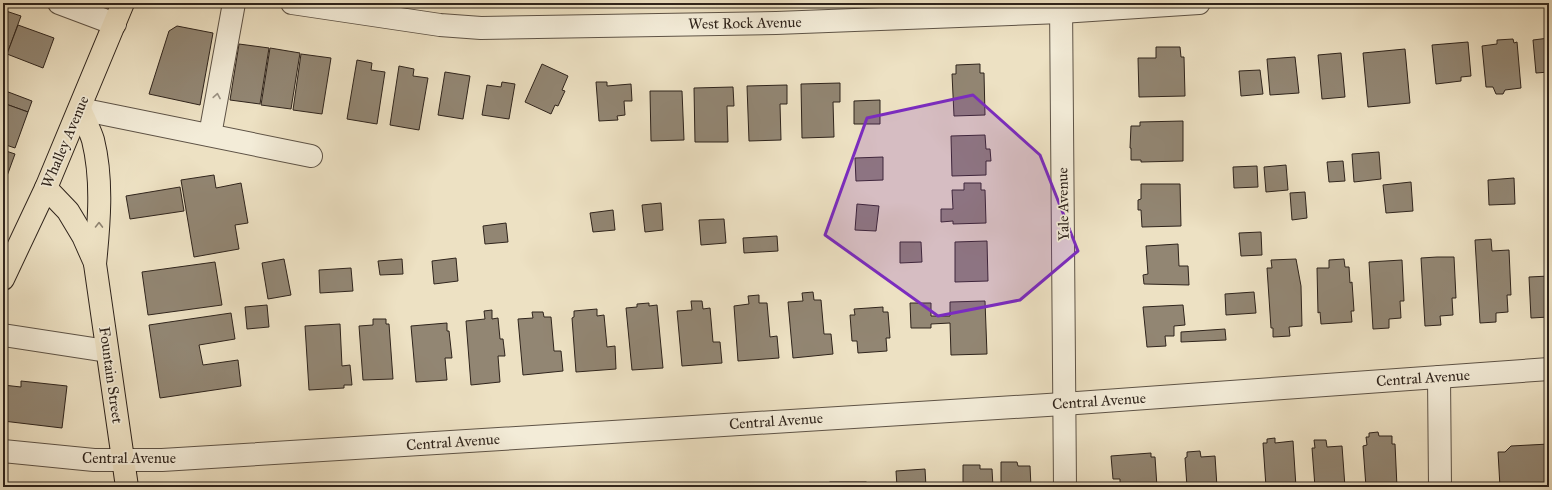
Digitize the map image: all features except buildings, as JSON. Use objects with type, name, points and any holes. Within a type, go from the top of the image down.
[{"type":"main road","name":"Whalley Avenue","points":[[3,280],[8,257],[46,188],[123,3]]},
{"type":"main road","name":"Fountain Street","points":[[80,109],[93,139],[98,170],[99,229],[95,264],[122,461],[127,487]]},
{"type":"main road","name":"Fountain Street","points":[[46,188],[68,211],[83,236],[95,264]]},
{"type":"street","points":[[58,3],[114,24]]},
{"type":"street","points":[[210,135],[234,3]]},
{"type":"street","name":"West Rock Avenue","points":[[292,3],[440,25],[482,28],[776,23],[1061,7],[1199,3]]},
{"type":"street","name":"Yale Avenue","points":[[1061,7],[1065,368],[1063,404],[1065,487]]},
{"type":"street","points":[[80,109],[311,156]]},
{"type":"street","points":[[3,335],[107,351]]},
{"type":"street","name":"Central Avenue","points":[[3,451],[122,461],[162,460],[1063,404],[1549,369]]},
{"type":"street","points":[[1438,377],[1440,487]]},
{"type":"highlighted area","points":[[973,95],[1040,155],[1078,251],[1020,300],[938,316],[825,235],[867,118]]}]
